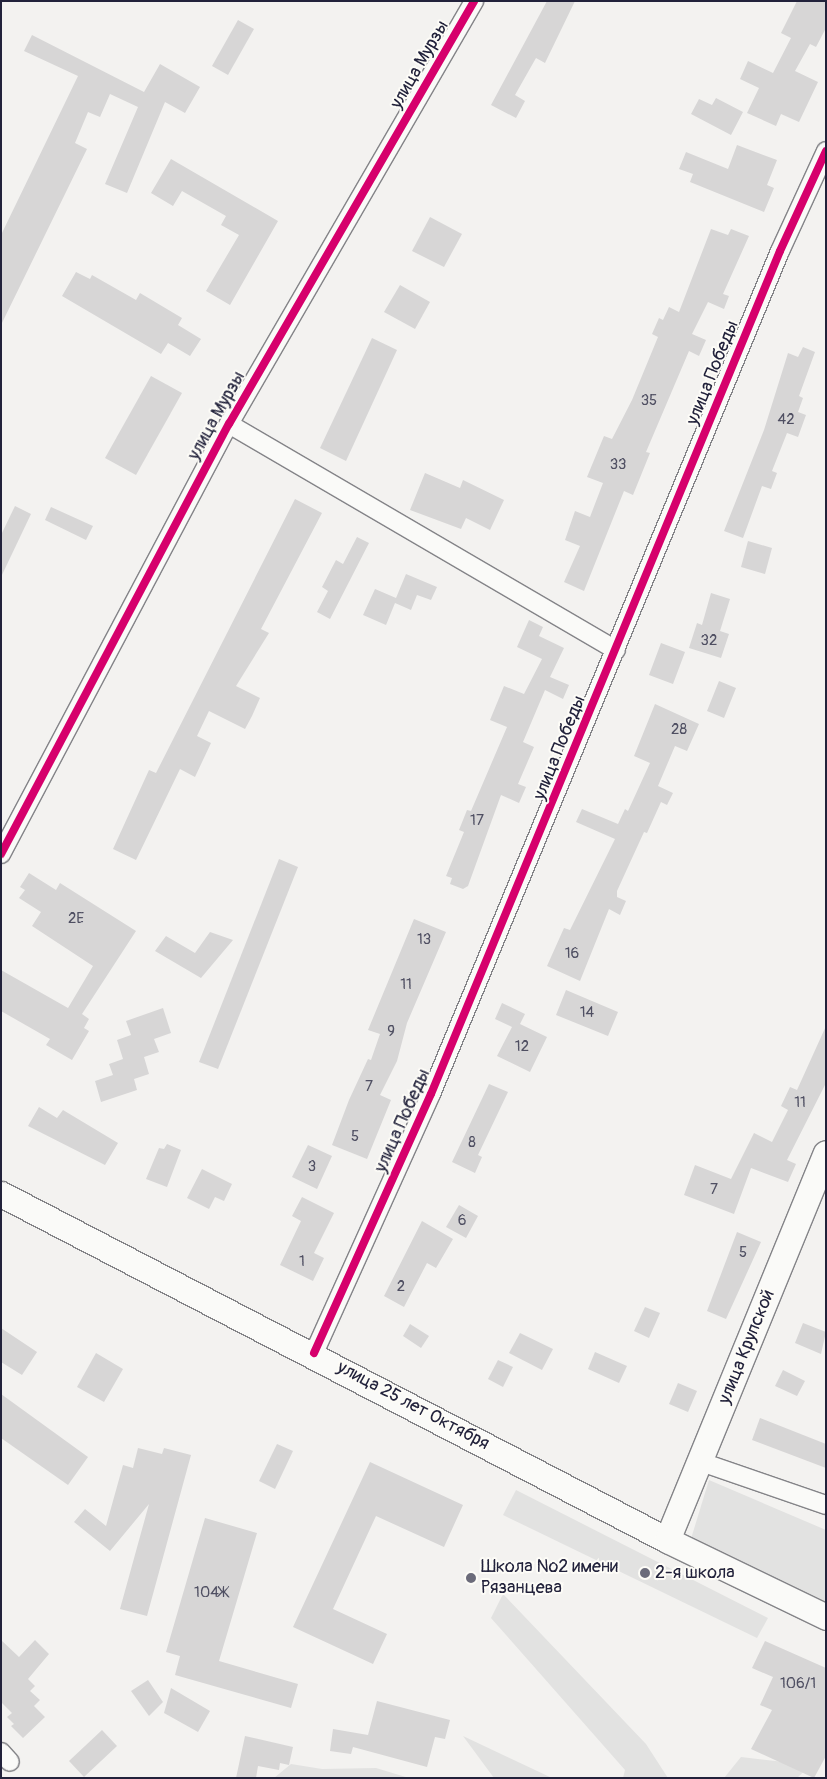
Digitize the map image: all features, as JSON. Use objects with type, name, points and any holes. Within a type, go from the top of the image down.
[{"type":"street","name":"улица Мурзы","points":[[1,854],[229,424],[474,1]]},
{"type":"street","name":"улица Победы","points":[[314,1353],[431,1094],[780,251],[826,151]]},
{"type":"street","points":[[229,424],[616,650]]},
{"type":"street","name":"улица Крупской","points":[[667,1540],[701,1462],[826,1153]]},
{"type":"street","name":"улица 25 лет Октября","points":[[1,1194],[314,1353],[667,1540],[826,1617]]},
{"type":"street","points":[[701,1462],[826,1505]]},
{"type":"shaded area","points":[[709,1480],[826,1530],[826,1605],[690,1542]]},
{"type":"shaded area","points":[[516,1490],[768,1618],[757,1638],[503,1515]]},
{"type":"shaded area","points":[[503,1594],[646,1744],[668,1778],[623,1778],[625,1770],[491,1618]]},
{"type":"shaded area","points":[[463,1736],[552,1778],[494,1778]]},
{"type":"shaded area","points":[[741,1757],[811,1765],[797,1778],[724,1778]]},
{"type":"shaded area","points":[[291,1764],[322,1769],[376,1768],[409,1778],[274,1778]]},
{"type":"building","points":[[547,1],[575,1],[545,63],[536,58],[515,95],[525,101],[516,118],[491,105]]},
{"type":"building","points":[[797,1],[826,1],[826,28],[816,47],[810,44],[795,71],[818,82],[799,122],[781,114],[776,126],[747,113],[759,88],[740,79],[748,61],[773,73],[791,38],[781,33]]},
{"type":"building","points":[[238,20],[254,29],[228,75],[212,66]]},
{"type":"building","points":[[32,35],[144,92],[160,64],[200,87],[185,113],[165,102],[127,193],[105,184],[138,107],[110,94],[100,117],[88,112],[75,143],[87,149],[1,325],[1,235],[78,76],[24,51]]},
{"type":"building","points":[[716,98],[743,112],[731,135],[691,114],[699,99],[712,105]]},
{"type":"building","points":[[737,145],[777,160],[767,185],[774,188],[764,212],[690,182],[693,174],[679,169],[686,152],[728,169]]},
{"type":"building","points":[[171,159],[278,221],[230,305],[206,291],[239,235],[221,225],[226,216],[182,191],[173,206],[151,193]]},
{"type":"building","points":[[430,217],[462,234],[444,267],[412,251]]},
{"type":"building","points":[[711,229],[728,235],[731,229],[749,236],[723,294],[729,296],[724,309],[708,302],[692,334],[706,340],[699,356],[689,351],[646,452],[650,453],[633,495],[624,491],[584,591],[564,582],[580,546],[565,540],[575,511],[590,517],[603,483],[587,477],[604,436],[612,439],[632,400],[658,337],[652,334],[659,318],[663,320],[669,307],[679,312]]},
{"type":"building","points":[[76,272],[90,279],[92,275],[136,300],[140,293],[182,318],[178,325],[201,339],[190,356],[168,343],[161,354],[62,296]]},
{"type":"building","points":[[400,285],[430,302],[415,329],[384,312]]},
{"type":"building","points":[[372,338],[397,350],[346,461],[320,448]]},
{"type":"building","points":[[803,347],[815,352],[799,396],[803,398],[798,412],[806,415],[798,437],[787,433],[772,471],[777,473],[771,489],[762,486],[743,538],[724,531],[764,430],[788,353],[798,357]]},
{"type":"building","points":[[151,376],[182,393],[136,475],[105,458]]},
{"type":"building","points":[[425,473],[460,488],[463,480],[504,500],[490,530],[466,518],[461,529],[410,510]]},
{"type":"building","points":[[295,499],[322,513],[261,629],[269,633],[236,686],[260,698],[252,716],[245,729],[209,711],[197,736],[211,743],[195,777],[180,769],[136,860],[113,849],[149,770],[156,773]]},
{"type":"building","points":[[15,506],[31,514],[1,577],[1,535]]},
{"type":"building","points":[[51,507],[93,526],[86,540],[45,520]]},
{"type":"building","points":[[357,537],[369,543],[330,619],[317,612],[328,591],[322,587],[336,560],[343,564]]},
{"type":"building","points":[[748,541],[772,548],[765,574],[741,567]]},
{"type":"building","points":[[406,574],[437,587],[431,600],[417,595],[411,610],[395,603],[386,625],[363,615],[375,589],[396,598]]},
{"type":"building","points":[[711,593],[730,599],[720,631],[729,634],[721,658],[689,648],[697,623],[702,625]]},
{"type":"building","points":[[529,620],[543,627],[539,636],[564,648],[550,677],[569,685],[563,699],[545,690],[523,742],[534,747],[518,784],[526,787],[519,803],[501,795],[468,886],[463,889],[450,884],[452,878],[446,876],[464,832],[459,830],[467,810],[471,811],[507,727],[490,720],[504,686],[524,694],[542,659],[517,647]]},
{"type":"building","points":[[661,643],[685,652],[673,684],[649,675]]},
{"type":"building","points":[[719,681],[736,688],[724,718],[707,711]]},
{"type":"building","points":[[655,704],[699,724],[687,751],[675,746],[658,786],[673,793],[667,805],[661,802],[647,833],[644,832],[617,891],[617,897],[626,901],[620,915],[609,909],[580,981],[547,966],[564,928],[570,930],[615,839],[576,822],[582,809],[618,824],[625,809],[628,811],[650,763],[634,756]]},
{"type":"building","points":[[279,859],[298,867],[218,1069],[199,1062]]},
{"type":"building","points":[[29,873],[56,890],[60,883],[136,931],[82,1014],[89,1019],[84,1028],[89,1031],[72,1060],[46,1045],[50,1039],[1,1011],[1,970],[68,1008],[93,966],[32,926],[41,912],[19,898],[25,890],[20,887]]},
{"type":"building","points":[[414,919],[446,932],[407,1023],[397,1061],[380,1095],[391,1100],[367,1159],[332,1145],[349,1100],[368,1059],[371,1060],[380,1034],[368,1030]]},
{"type":"building","points":[[210,932],[233,940],[201,978],[155,951],[166,936],[195,953]]},
{"type":"building","points":[[566,990],[618,1012],[608,1036],[556,1015]]},
{"type":"building","points":[[502,1003],[525,1014],[520,1024],[547,1037],[530,1072],[497,1056],[512,1027],[495,1019]]},
{"type":"building","points":[[163,1008],[171,1033],[154,1039],[159,1052],[144,1057],[149,1074],[134,1079],[137,1090],[101,1102],[95,1081],[113,1075],[109,1064],[123,1059],[117,1040],[131,1035],[126,1021]]},
{"type":"building","points":[[826,1026],[826,1083],[787,1160],[796,1164],[788,1182],[751,1168],[734,1214],[684,1195],[695,1165],[731,1179],[754,1133],[772,1142],[788,1110],[781,1106],[790,1087],[797,1090]]},
{"type":"building","points":[[489,1084],[508,1092],[478,1155],[482,1157],[475,1173],[452,1162]]},
{"type":"building","points":[[39,1107],[57,1118],[63,1110],[118,1143],[105,1165],[28,1126]]},
{"type":"building","points":[[167,1144],[181,1150],[167,1187],[146,1179],[159,1148],[164,1149]]},
{"type":"building","points":[[308,1145],[332,1156],[317,1189],[292,1177]]},
{"type":"building","points":[[202,1169],[232,1184],[224,1201],[215,1197],[209,1209],[187,1198]]},
{"type":"building","points":[[302,1197],[334,1213],[314,1253],[324,1258],[313,1281],[280,1265],[301,1221],[292,1216]]},
{"type":"building","points":[[459,1205],[478,1216],[466,1238],[446,1227]]},
{"type":"building","points":[[422,1221],[453,1239],[436,1268],[427,1263],[404,1307],[384,1296]]},
{"type":"building","points":[[737,1232],[761,1242],[726,1319],[707,1311]]},
{"type":"building","points":[[645,1307],[660,1313],[649,1338],[634,1331]]},
{"type":"building","points":[[803,1323],[826,1332],[821,1354],[795,1343]]},
{"type":"building","points":[[410,1324],[429,1336],[421,1348],[403,1336]]},
{"type":"building","points":[[1,1328],[37,1352],[22,1375],[1,1362]]},
{"type":"building","points":[[520,1333],[553,1349],[542,1370],[509,1353]]},
{"type":"building","points":[[595,1352],[627,1366],[619,1383],[588,1369]]},
{"type":"building","points":[[96,1353],[123,1369],[104,1402],[77,1387]]},
{"type":"building","points":[[498,1360],[513,1367],[503,1387],[488,1379]]},
{"type":"building","points":[[783,1370],[805,1381],[797,1396],[775,1386]]},
{"type":"building","points":[[678,1383],[697,1391],[688,1412],[669,1404]]},
{"type":"building","points":[[1,1394],[88,1457],[68,1485],[1,1438]]},
{"type":"building","points":[[760,1418],[826,1444],[826,1468],[752,1440]]},
{"type":"building","points":[[277,1444],[293,1451],[275,1489],[259,1481]]},
{"type":"building","points":[[138,1448],[162,1454],[164,1448],[191,1455],[147,1616],[120,1609],[149,1504],[110,1551],[74,1522],[85,1509],[106,1526],[123,1465],[133,1468]]},
{"type":"building","points":[[370,1462],[463,1505],[444,1547],[376,1516],[333,1609],[387,1634],[373,1664],[293,1627]]},
{"type":"building","points":[[205,1518],[257,1533],[219,1661],[298,1684],[291,1708],[175,1675],[180,1656],[166,1652]]},
{"type":"building","points":[[1,1640],[19,1657],[35,1640],[49,1654],[28,1679],[35,1686],[30,1691],[40,1700],[34,1706],[45,1717],[23,1738],[11,1726],[14,1724],[7,1717],[12,1713],[1,1702]]},
{"type":"building","points":[[765,1641],[826,1668],[826,1756],[814,1778],[751,1749],[772,1710],[760,1705],[773,1677],[752,1668]]},
{"type":"building","points":[[148,1680],[163,1702],[149,1716],[131,1691]]},
{"type":"building","points":[[171,1688],[210,1711],[198,1732],[164,1713]]},
{"type":"building","points":[[377,1701],[450,1720],[445,1739],[435,1737],[427,1767],[353,1747],[351,1754],[330,1751],[333,1729],[368,1735]]},
{"type":"building","points":[[102,1730],[117,1746],[84,1777],[69,1761]]},
{"type":"building","points":[[245,1736],[293,1747],[289,1765],[280,1763],[279,1770],[258,1766],[256,1778],[236,1778]]},
{"type":"cycle path","points":[[1,854],[229,424],[474,1]]},
{"type":"cycle path","points":[[314,1353],[431,1094],[780,251],[826,151]]},
{"type":"place","name":"2-я школа","points":[[645,1573]]},
{"type":"place","name":"Школа №2 имени Рязанцева","points":[[471,1578]]}]
